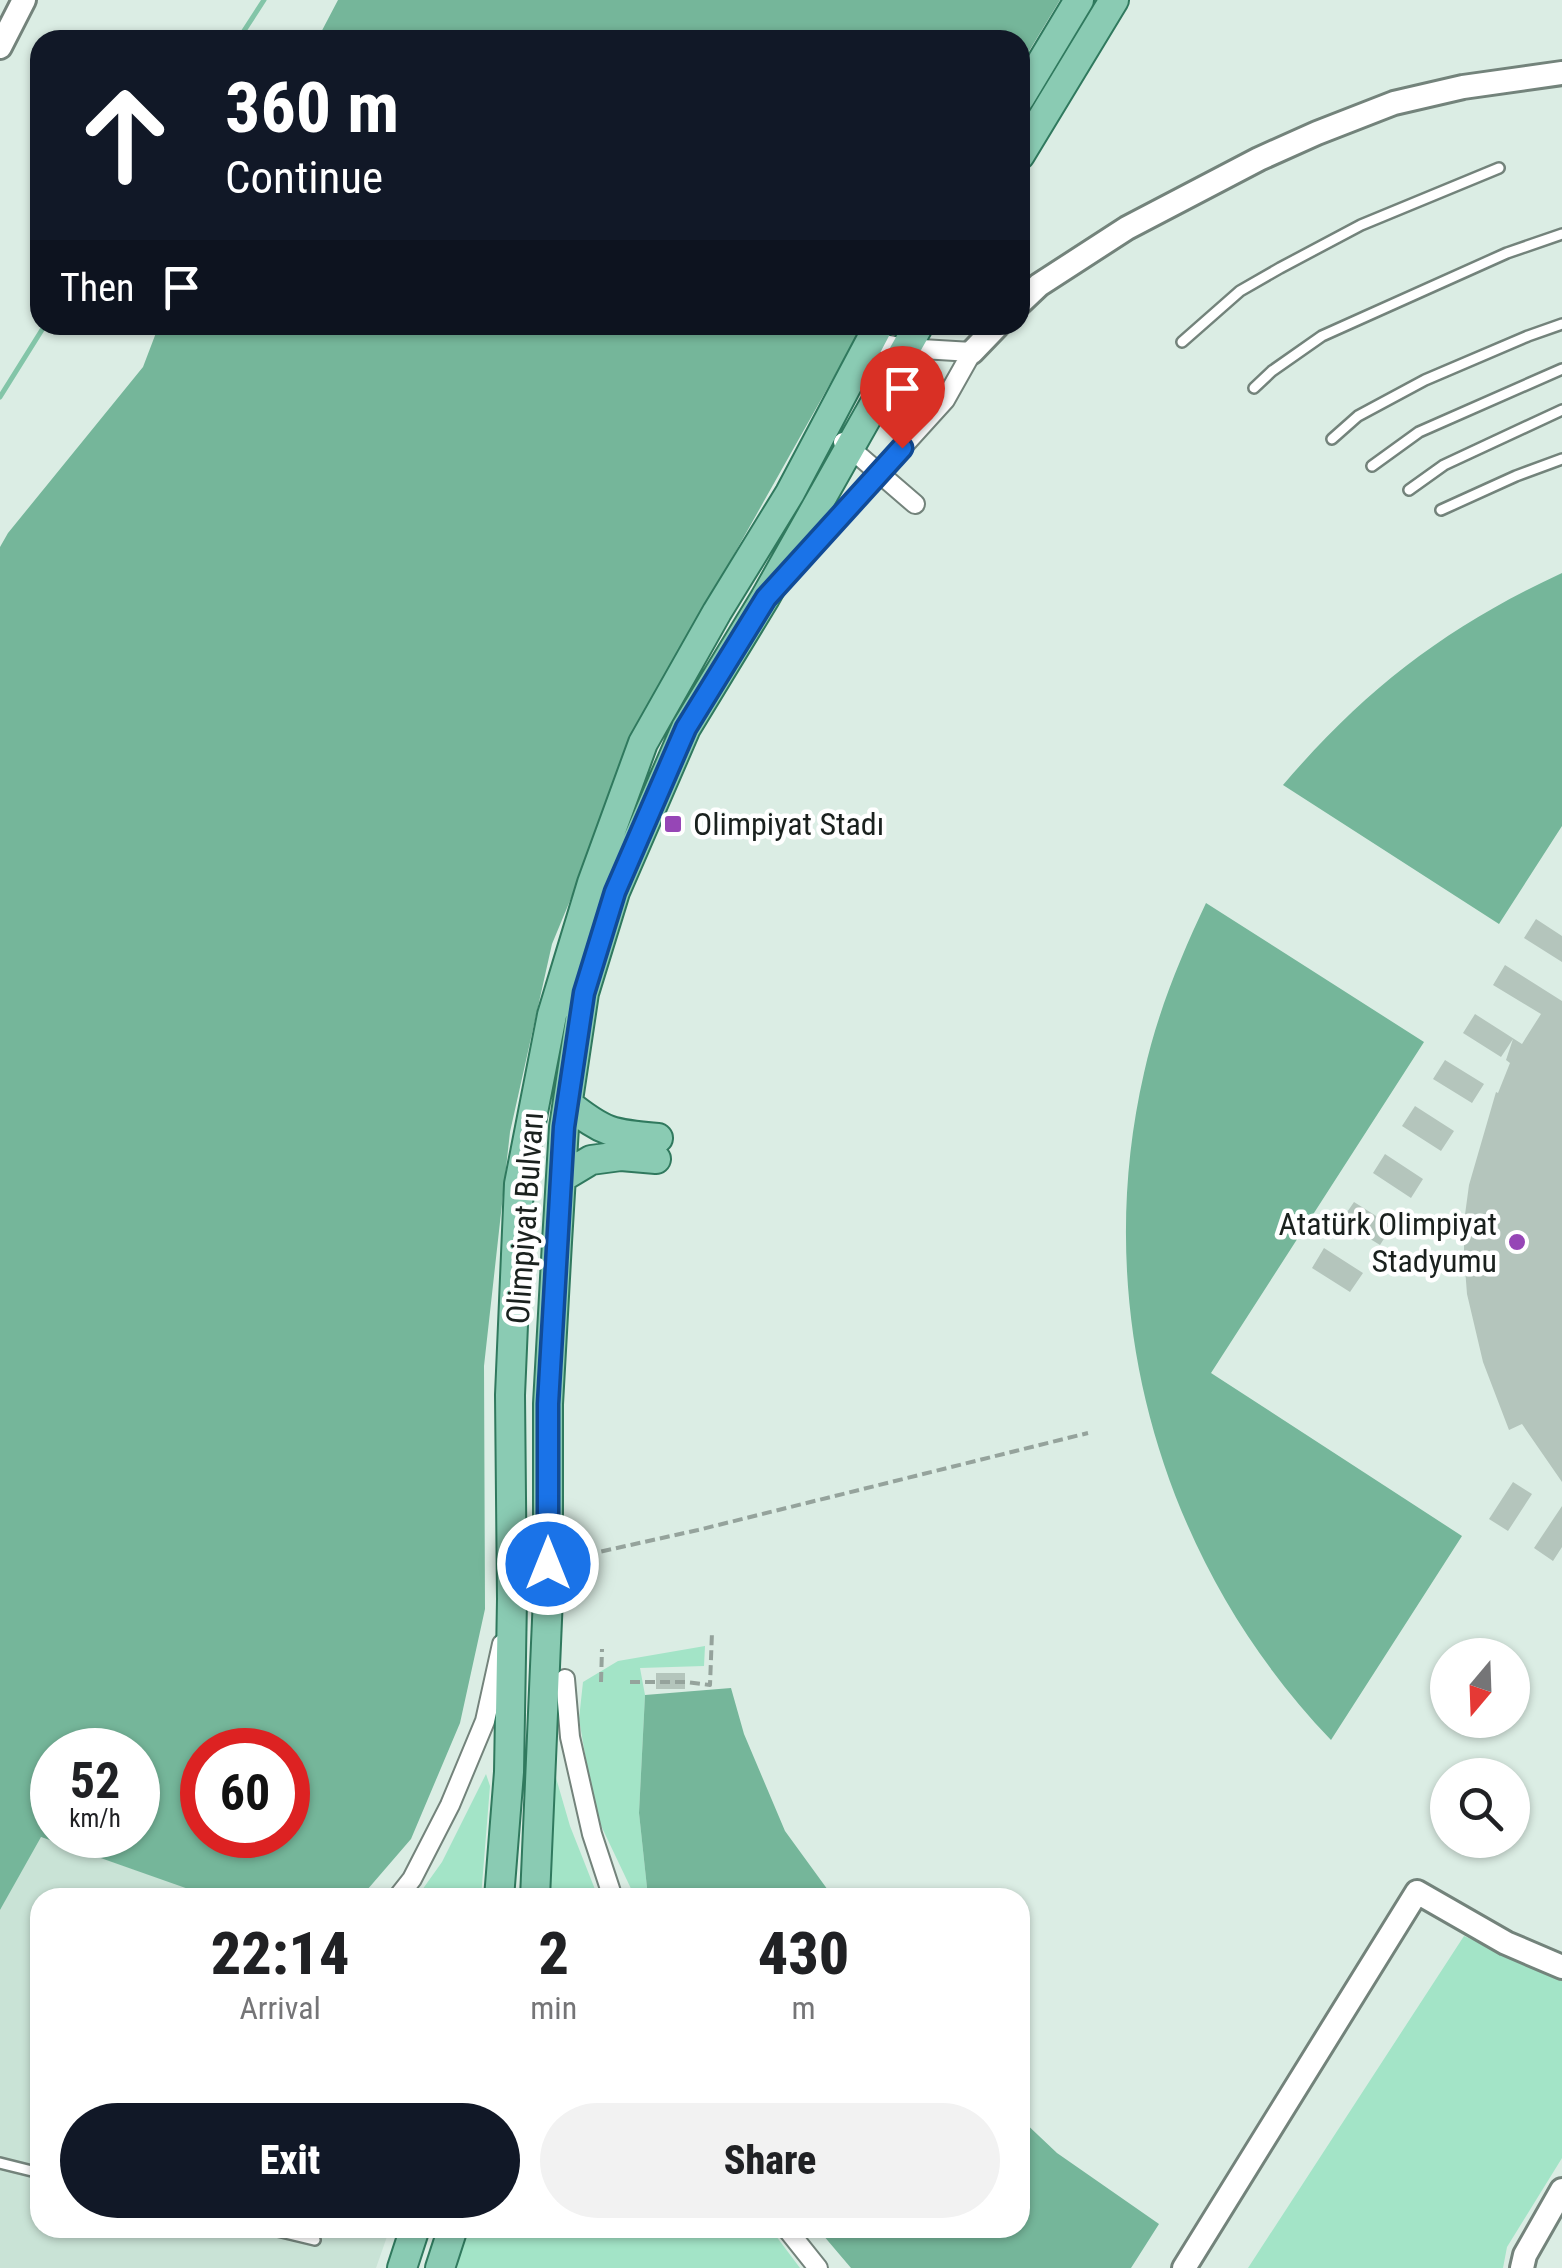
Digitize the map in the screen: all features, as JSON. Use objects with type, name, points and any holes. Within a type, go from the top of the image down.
[{"type":"main road","points":[[1030,81],[1078,0]]},
{"type":"main road","points":[[1030,139],[1114,0]]},
{"type":"main road","name":"Olimpiyat Bulvarı","points":[[499,1888],[509,1772],[510,1396],[519,1184],[552,1015],[592,883],[643,743],[716,612],[790,493],[873,335]]},
{"type":"main road","name":"Olimpiyat Bulvarı","points":[[536,1888],[548,1564],[548,1404],[561,1178],[584,993],[615,892],[686,728],[766,598],[912,337]]},
{"type":"main road","points":[[561,1178],[592,1160],[657,1148],[596,1126],[568,1104]]},
{"type":"main road","points":[[402,2268],[412,2238]]},
{"type":"main road","points":[[440,2268],[450,2238]]},
{"type":"street","points":[[0,47],[24,0]]},
{"type":"street","points":[[1030,293],[1127,228],[1258,158],[1318,133],[1394,103],[1463,87],[1562,72]]},
{"type":"street","points":[[766,598],[946,400],[972,352],[988,335]]},
{"type":"street","points":[[912,337],[972,352]]},
{"type":"street","points":[[824,428],[915,504]]},
{"type":"street","points":[[405,1888],[450,1805],[485,1722],[512,1599]]},
{"type":"street","points":[[565,1679],[570,1737],[609,1888]]},
{"type":"street","points":[[1184,2268],[1417,1892],[1506,1943],[1562,1967]]},
{"type":"street","points":[[1522,2268],[1562,2190]]},
{"type":"street","points":[[794,2238],[818,2268]]},
{"type":"lane","points":[[1182,342],[1240,290],[1361,225],[1498,168]]},
{"type":"lane","points":[[1254,388],[1322,336],[1508,253],[1562,234]]},
{"type":"lane","points":[[1332,439],[1358,416],[1425,380],[1562,324]]},
{"type":"lane","points":[[1372,466],[1419,432],[1562,369]]},
{"type":"lane","points":[[1409,490],[1444,465],[1562,410]]},
{"type":"lane","points":[[1441,510],[1562,459]]},
{"type":"lane","points":[[0,2163],[30,2170]]},
{"type":"lane","points":[[306,2238],[315,2240]]},
{"type":"path","points":[[548,1564],[1088,1433]]},
{"type":"path","points":[[630,1682],[710,1685],[712,1632]]},
{"type":"path","points":[[601,1682],[602,1649]]},
{"type":"shaded area","points":[[30,1855],[101,1858],[188,1888],[30,1888],[30,2238],[386,2238],[376,2268],[0,2268],[0,1910]]},
{"type":"green space","points":[[338,0],[1060,0],[1030,50],[1030,30],[322,30]]},
{"type":"green space","points":[[155,335],[857,335],[678,654],[552,944],[510,1132],[484,1366],[485,1609],[460,1723],[411,1839],[369,1888],[186,1888],[101,1858],[160,1858],[160,1728],[30,1728],[30,1857],[0,1910],[0,547],[143,367]]},
{"type":"green space","points":[[1562,573],[1562,826],[1499,924],[1283,785],[1345,719],[1410,663],[1481,615]]},
{"type":"green space","points":[[1206,903],[1424,1042],[1211,1373],[1462,1536],[1331,1740],[1272,1671],[1223,1595],[1183,1515],[1154,1430],[1134,1343],[1126,1253],[1129,1163],[1144,1073],[1156,1029],[1178,965]]},
{"type":"green space","points":[[705,1646],[704,1666],[640,1668],[645,1695],[639,1813],[647,1888],[631,1888],[595,1813],[579,1719],[583,1682],[618,1661]]},
{"type":"green space","points":[[731,1688],[744,1734],[785,1831],[826,1888],[647,1888],[639,1813],[645,1695]]},
{"type":"green space","points":[[554,1771],[594,1888],[546,1888]]},
{"type":"green space","points":[[486,1774],[490,1786],[482,1888],[423,1888],[442,1862]]},
{"type":"green space","points":[[1464,1936],[1562,1978],[1562,2158],[1507,2247],[1503,2268],[1248,2268]]},
{"type":"green space","points":[[1030,2127],[1057,2153],[1159,2224],[1131,2268],[851,2268],[826,2238],[1030,2238]]},
{"type":"green space","points":[[465,2238],[778,2238],[800,2268],[456,2268]]},
{"type":"building","points":[[1536,919],[1562,936],[1562,962],[1524,938]]},
{"type":"building","name":"Atatürk Olimpiyat Stadyumu","points":[[1505,965],[1562,1001],[1562,1482],[1522,1424],[1509,1430],[1483,1362],[1467,1294],[1464,1222],[1469,1185],[1496,1092],[1510,1063],[1506,1060],[1513,1039],[1501,1057],[1463,1033],[1475,1014],[1522,1044],[1541,1014],[1493,985]]},
{"type":"building","points":[[1445,1060],[1484,1084],[1472,1103],[1433,1079]]},
{"type":"building","points":[[1415,1106],[1454,1131],[1441,1151],[1402,1126]]},
{"type":"building","points":[[1385,1154],[1423,1179],[1411,1198],[1373,1173]]},
{"type":"building","points":[[1354,1202],[1392,1226],[1380,1245],[1341,1221]]},
{"type":"building","points":[[1324,1248],[1363,1273],[1350,1292],[1312,1268]]},
{"type":"building","points":[[1513,1482],[1532,1494],[1508,1531],[1489,1519]]},
{"type":"building","points":[[1562,1506],[1562,1547],[1553,1561],[1534,1548]]},
{"type":"building","points":[[656,1673],[685,1673],[685,1689],[656,1689]]},
{"type":"waterway","points":[[244,30],[264,0]]},
{"type":"waterway","points":[[0,397],[39,335]]},
{"type":"place","name":"Olimpiyat Stadı","points":[[673,824]]},
{"type":"place","name":"Atatürk Olimpiyat Stadyumu","points":[[1517,1242]]},
{"type":"route","points":[[548,1564],[548,1404],[564,1127],[584,993],[615,892],[686,728],[766,598],[902,448]]}]
